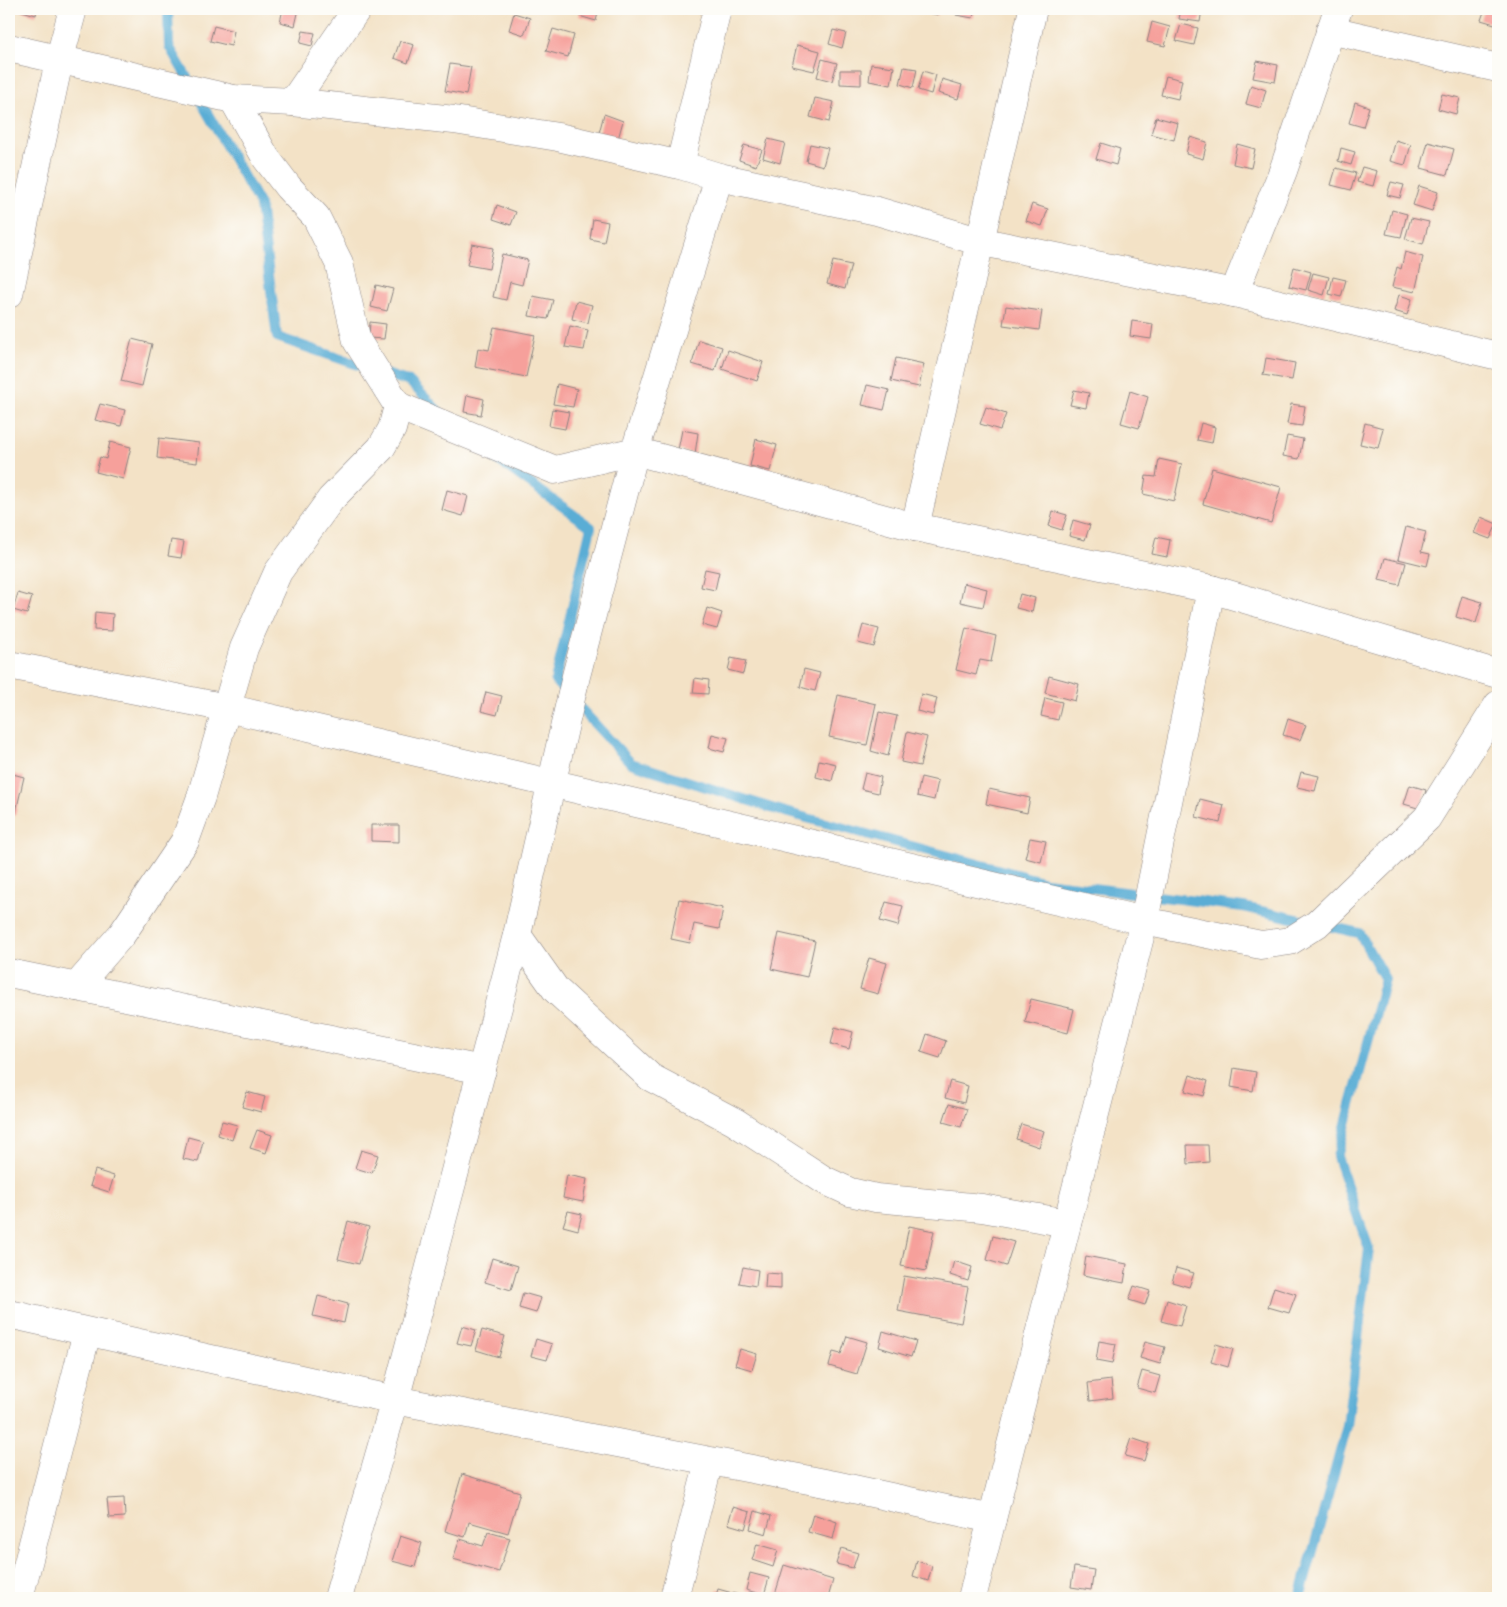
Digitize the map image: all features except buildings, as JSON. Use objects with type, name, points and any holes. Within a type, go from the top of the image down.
[{"type":"street","points":[[9,294],[59,61],[74,9]]},
{"type":"street","points":[[293,102],[357,9]]},
{"type":"street","points":[[680,164],[717,9]]},
{"type":"street","points":[[915,527],[978,241],[1032,9]]},
{"type":"street","points":[[1234,292],[1283,171],[1334,19],[1498,68]]},
{"type":"street","points":[[9,48],[59,61],[233,98],[293,102],[454,120],[558,137],[680,164],[720,177],[877,211],[978,241],[1234,292],[1498,356]]},
{"type":"street","points":[[233,98],[266,158],[288,187],[316,217],[339,263],[357,341],[398,406],[554,470],[635,451],[915,527],[1211,589],[1498,674]]},
{"type":"street","points":[[338,1598],[395,1400],[517,935],[576,676],[635,451],[720,177]]},
{"type":"street","points":[[76,987],[122,934],[185,841],[244,648],[278,572],[331,500],[381,448],[392,429],[398,406]]},
{"type":"street","points":[[972,1598],[1144,921],[1211,589]]},
{"type":"street","points":[[9,665],[227,708],[1144,921],[1261,945],[1290,941],[1316,924],[1427,818],[1498,704]]},
{"type":"street","points":[[517,935],[556,990],[650,1077],[734,1122],[824,1180],[850,1192],[876,1198],[982,1208],[1067,1223]]},
{"type":"street","points":[[9,973],[482,1070]]},
{"type":"street","points":[[9,1314],[395,1400],[709,1462],[835,1484],[992,1519]]},
{"type":"street","points":[[19,1598],[87,1332]]},
{"type":"street","points":[[674,1598],[709,1462]]},
{"type":"waterway","points":[[168,9],[169,46],[260,205],[277,337],[367,368]]},
{"type":"waterway","points":[[385,374],[410,382],[441,414]]},
{"type":"waterway","points":[[492,456],[591,527],[555,681],[631,763],[781,811],[1045,882],[1243,907],[1359,933],[1385,979],[1337,1157],[1369,1249],[1347,1426],[1300,1598]]}]
